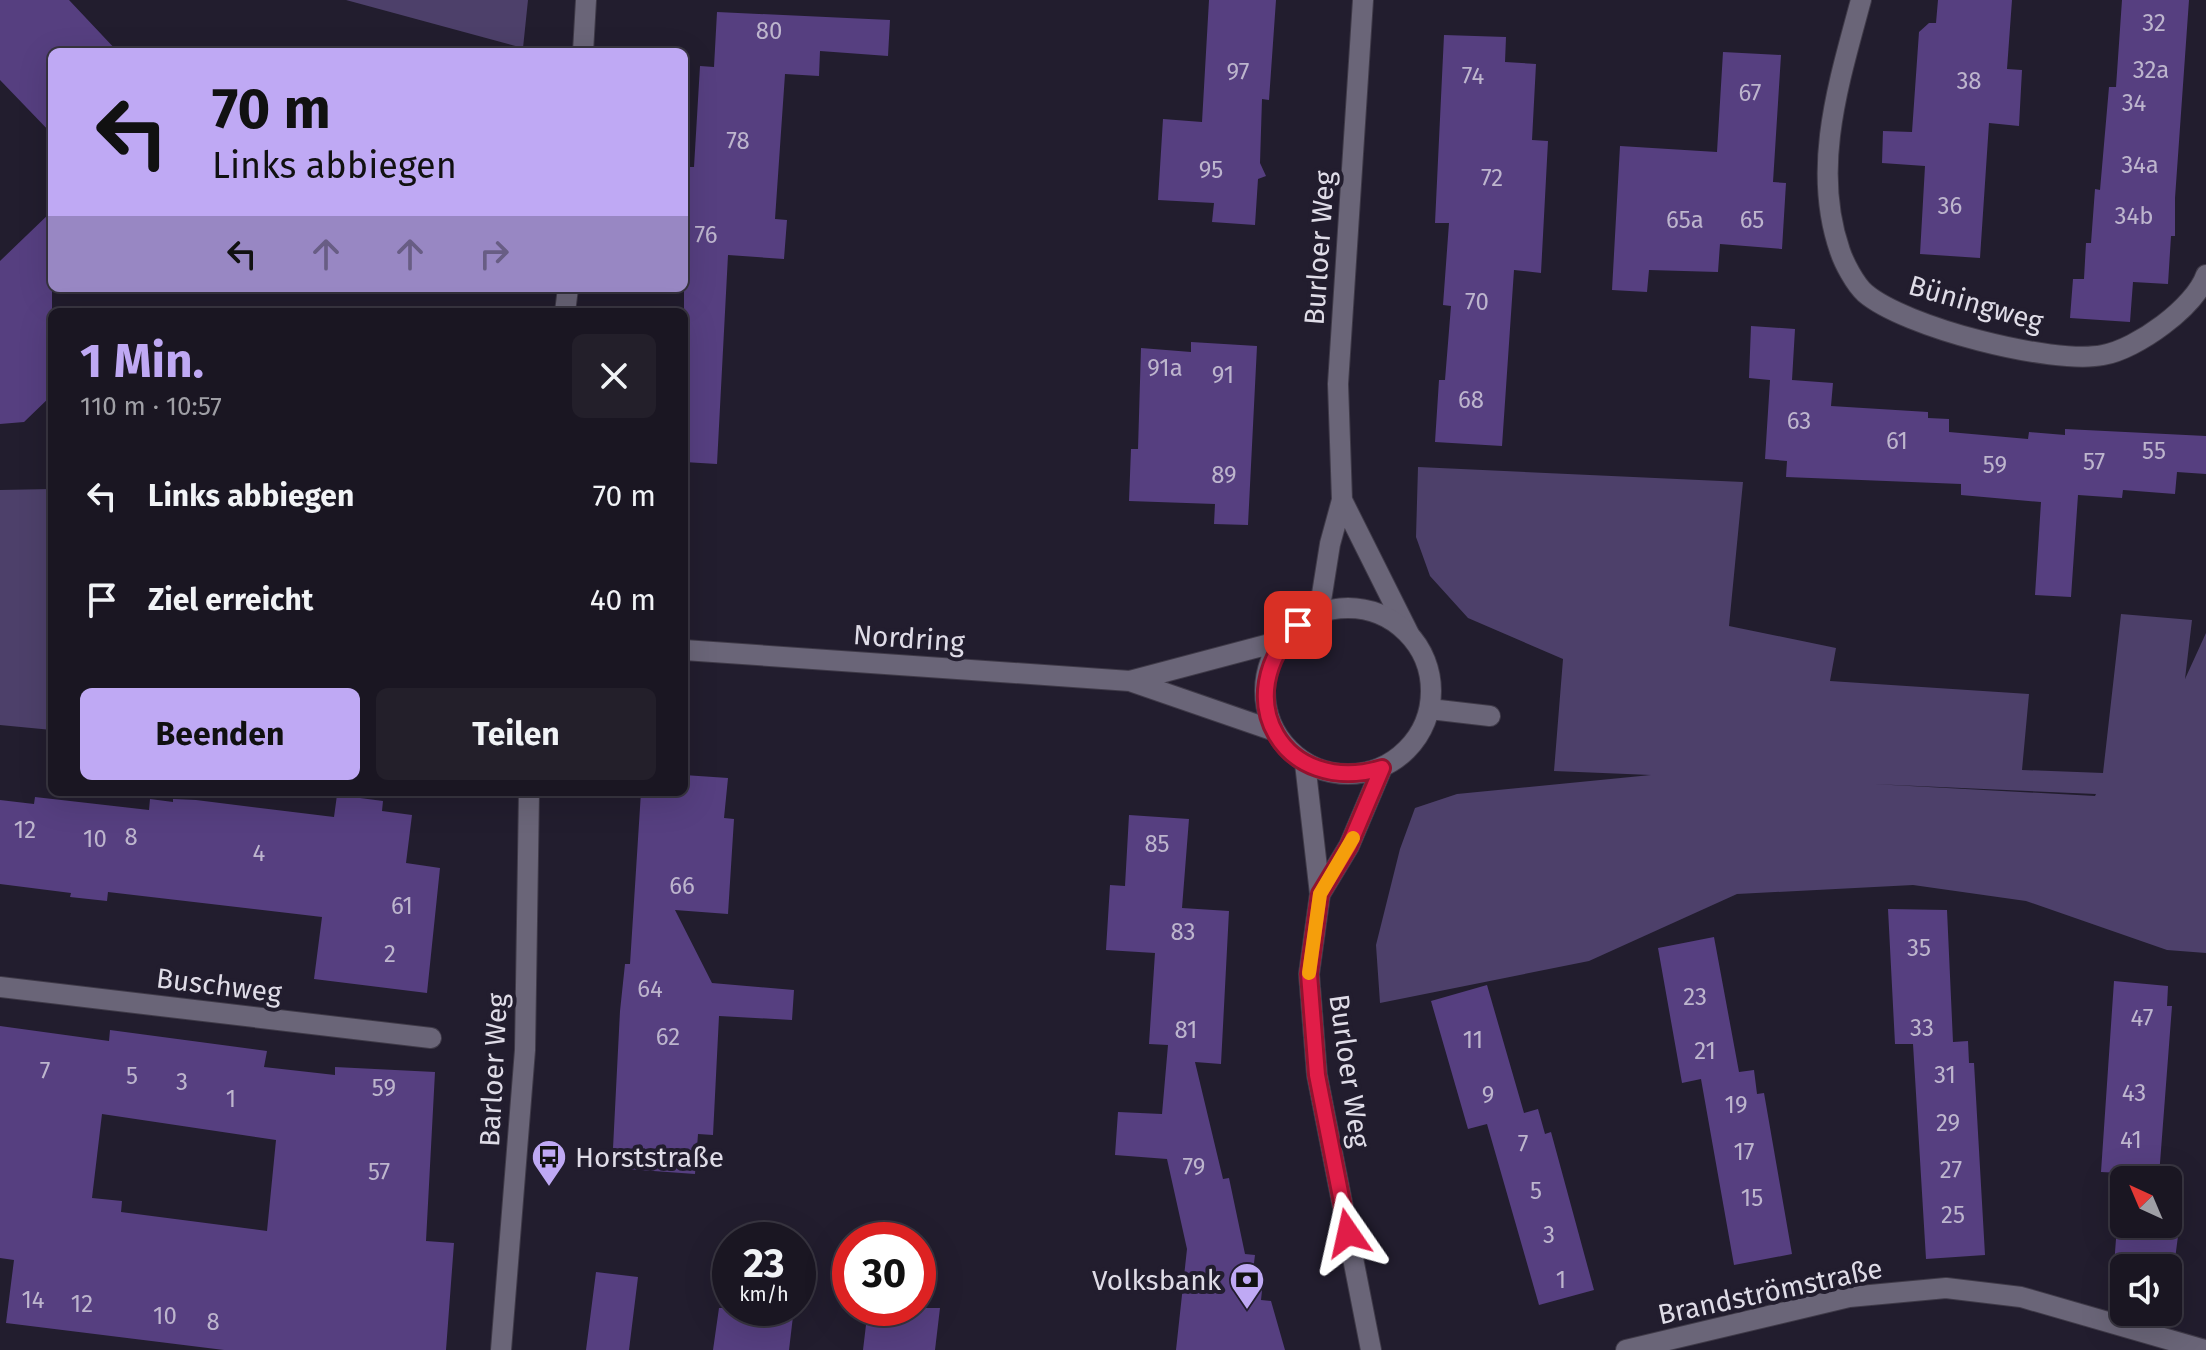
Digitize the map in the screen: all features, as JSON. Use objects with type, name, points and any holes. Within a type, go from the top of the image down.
[{"type":"street","points":[[583,48],[586,0]]},
{"type":"street","name":"Burloer Weg","points":[[1319,613],[1330,544],[1342,500],[1338,384],[1363,0]]},
{"type":"street","name":"Büningweg","points":[[1861,0],[1831,122],[1826,168],[1828,197],[1840,253],[1863,291],[1892,310],[1929,326],[2017,348],[2069,356],[2104,355],[2149,336],[2183,309],[2206,275]]},
{"type":"street","name":"Burloer Weg","points":[[1342,500],[1409,634]]},
{"type":"street","points":[[1344,608],[1368,610],[1390,619],[1409,634],[1424,656],[1431,682],[1430,709],[1420,733],[1404,754],[1382,768],[1359,775],[1336,774],[1305,763],[1287,749],[1266,709],[1265,686],[1270,662],[1281,641],[1298,625],[1319,613],[1344,608]]},
{"type":"street","name":"Nordring","points":[[1130,681],[1281,641]]},
{"type":"street","name":"Nordring","points":[[688,650],[1130,681],[1275,731]]},
{"type":"street","points":[[1430,709],[1490,716]]},
{"type":"street","name":"Burloer Weg","points":[[1305,763],[1320,894],[1309,974],[1317,1075],[1371,1350]]},
{"type":"street","name":"Burloer Weg","points":[[1320,894],[1349,846],[1382,768]]},
{"type":"street","name":"Barloer Weg","points":[[501,1350],[525,1050],[529,796]]},
{"type":"street","name":"Buschweg","points":[[0,987],[431,1038]]},
{"type":"street","name":"Brandströmstraße","points":[[1626,1350],[1849,1297],[1946,1288],[2021,1297],[2205,1350]]},
{"type":"shaded area","points":[[346,0],[528,0],[523,48]]},
{"type":"shaded area","points":[[1418,467],[1743,482],[1729,626],[1836,648],[1830,681],[2029,694],[2022,770],[2103,773],[2121,614],[2192,620],[2185,679],[2206,633],[2206,953],[2167,950],[2026,901],[1913,885],[1737,894],[1589,961],[1380,1003],[1376,945],[1400,849],[1415,808],[1457,794],[1651,775],[1554,771],[1563,659],[1468,618],[1430,576],[1416,537]],"holes":[[[1873,784],[2096,794],[2095,796]]]},
{"type":"shaded area","points":[[48,489],[48,730],[0,725],[0,490]]},
{"type":"building","points":[[0,0],[69,0],[114,48],[48,48],[48,130],[0,80]]},
{"type":"building","points":[[1209,0],[1276,0],[1269,100],[1262,99],[1260,163],[1266,176],[1258,179],[1255,225],[1212,222],[1214,203],[1158,200],[1163,119],[1202,122]]},
{"type":"building","points":[[1938,0],[2012,0],[2007,69],[2022,70],[2019,126],[1989,123],[1980,258],[1920,254],[1925,166],[1882,163],[1883,131],[1912,132],[1919,32],[1929,23],[1936,23]]},
{"type":"building","points":[[2122,0],[2189,0],[2175,236],[2171,236],[2168,284],[2133,282],[2130,322],[2070,318],[2073,279],[2084,279],[2086,243],[2091,243],[2095,189],[2100,190],[2109,87],[2116,87]]},
{"type":"building","points":[[717,12],[890,20],[888,56],[820,51],[819,76],[785,74],[775,219],[787,220],[784,259],[728,255],[717,464],[688,462],[688,308],[684,308],[684,292],[688,292],[688,167],[694,167],[700,66],[714,67]]},
{"type":"building","points":[[1444,35],[1506,37],[1505,62],[1536,64],[1532,140],[1548,141],[1541,273],[1514,270],[1502,446],[1435,442],[1439,380],[1445,380],[1451,306],[1443,305],[1449,223],[1435,223]]},
{"type":"building","points":[[1723,52],[1781,55],[1773,182],[1786,183],[1782,249],[1720,244],[1718,272],[1649,270],[1647,292],[1612,290],[1620,146],[1717,152]]},
{"type":"building","points":[[48,215],[48,292],[52,292],[52,308],[48,308],[48,399],[24,422],[0,424],[0,261]]},
{"type":"building","points":[[1751,326],[1795,329],[1792,380],[1833,383],[1831,406],[1928,412],[1928,418],[1949,419],[1949,432],[2028,439],[2029,432],[2065,435],[2065,429],[2206,436],[2206,474],[2177,472],[2175,494],[2123,490],[2122,498],[2078,495],[2071,597],[2035,595],[2041,502],[1961,495],[1961,484],[1786,477],[1787,461],[1765,459],[1770,380],[1749,378]]},
{"type":"building","points":[[1191,342],[1257,346],[1248,525],[1214,524],[1215,504],[1129,501],[1131,449],[1138,449],[1141,348],[1191,352]]},
{"type":"building","points":[[688,775],[728,778],[724,818],[734,819],[728,914],[675,910],[712,983],[794,990],[792,1020],[719,1016],[713,1135],[698,1134],[695,1174],[612,1168],[620,1011],[625,964],[630,964],[641,796],[688,796]]},
{"type":"building","points":[[337,796],[383,801],[382,811],[412,815],[406,863],[440,868],[427,993],[314,979],[322,917],[108,892],[107,901],[0,884],[0,800],[34,804],[35,797],[149,810],[150,799],[173,802],[173,799],[196,800],[334,817]]},
{"type":"building","points":[[1129,815],[1189,819],[1182,908],[1229,911],[1221,1064],[1195,1062],[1223,1179],[1229,1178],[1245,1254],[1255,1255],[1252,1279],[1263,1281],[1261,1300],[1271,1301],[1285,1350],[1176,1350],[1187,1249],[1167,1159],[1115,1155],[1118,1112],[1162,1114],[1168,1045],[1149,1044],[1155,953],[1106,950],[1110,885],[1125,886]]},
{"type":"building","points":[[1888,909],[1947,910],[1953,1042],[1968,1041],[1969,1063],[1974,1063],[1985,1255],[1926,1259],[1913,1044],[1895,1044]]},
{"type":"building","points":[[1714,937],[1739,1072],[1754,1070],[1757,1094],[1764,1093],[1792,1254],[1734,1265],[1701,1079],[1682,1083],[1658,948]]},
{"type":"building","points":[[2114,981],[2168,986],[2167,1006],[2172,1006],[2160,1166],[2110,1166],[2110,1172],[2101,1172]]},
{"type":"building","points":[[1487,985],[1524,1113],[1538,1109],[1545,1134],[1551,1132],[1594,1290],[1539,1305],[1487,1124],[1468,1129],[1431,1001]]},
{"type":"building","points":[[0,1026],[109,1041],[110,1030],[267,1051],[264,1067],[335,1075],[335,1067],[435,1072],[426,1241],[454,1243],[446,1350],[224,1350],[6,1323],[14,1260],[0,1258]],"holes":[[[102,1114],[276,1140],[267,1231],[121,1212],[122,1201],[92,1198]]]},
{"type":"building","points":[[2116,1238],[2178,1238],[2176,1254],[2115,1254]]},
{"type":"building","points":[[596,1272],[638,1277],[629,1350],[586,1350]]},
{"type":"building","points":[[936,1308],[940,1308],[935,1350],[863,1350],[866,1326],[936,1326]]},
{"type":"building","points":[[716,1326],[792,1326],[789,1350],[713,1350]]},
{"type":"slow traffic","points":[[1309,973],[1320,894],[1353,838]]},
{"type":"place","name":"Horststraße","points":[[549,1188]]},
{"type":"place","name":"Volksbank","points":[[1247,1311]]},
{"type":"route","points":[[1298,625],[1281,641],[1270,662],[1265,686],[1266,709],[1275,731],[1287,749],[1305,763],[1336,774],[1359,775],[1382,768],[1349,846],[1320,894],[1309,974],[1317,1075],[1348,1233]]}]
